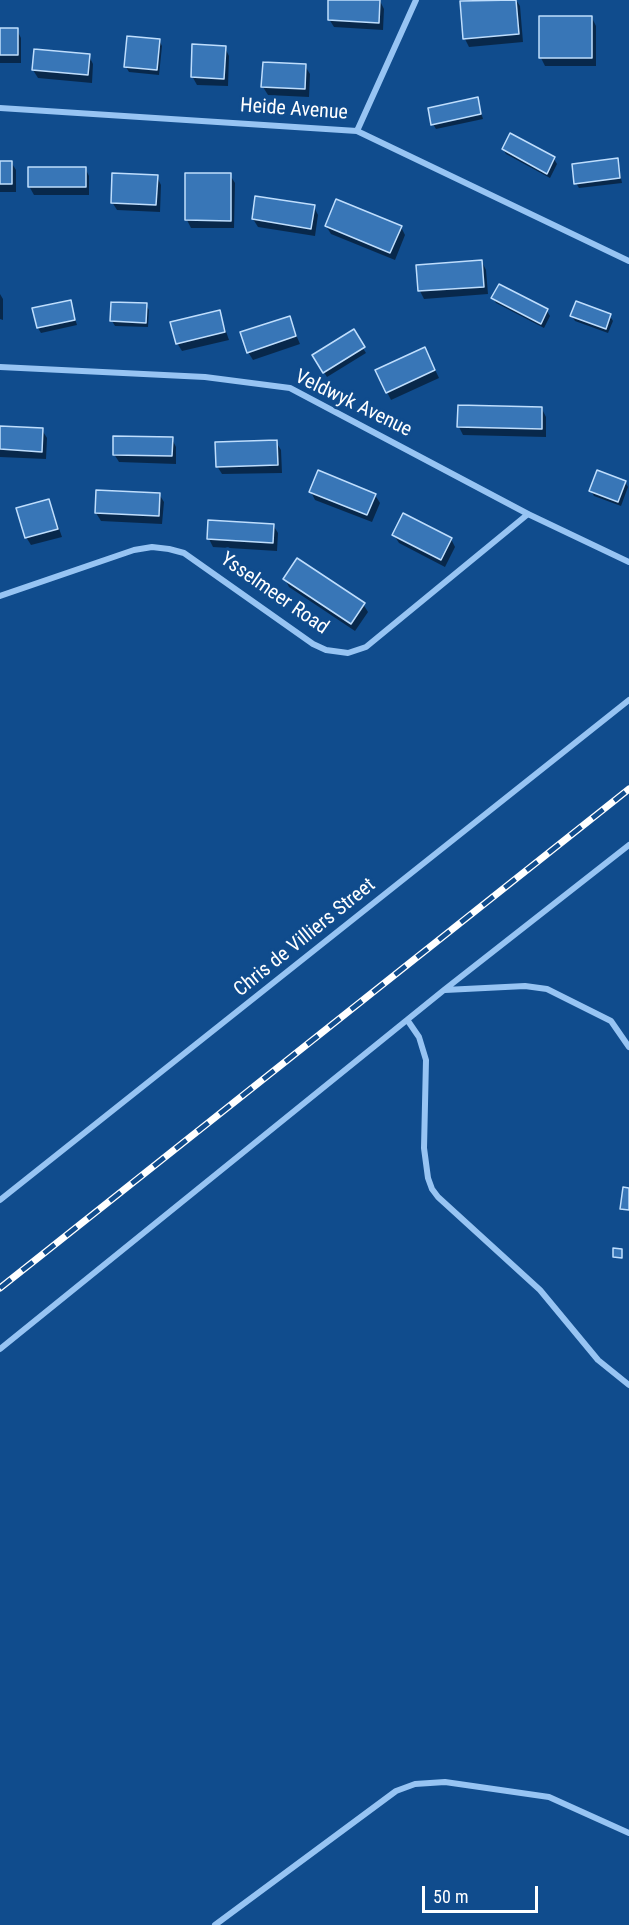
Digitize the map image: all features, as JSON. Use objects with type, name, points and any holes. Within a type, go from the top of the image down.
[{"type":"street","points":[[357,131],[416,0]]},
{"type":"street","name":"Heide Avenue","points":[[0,108],[357,131],[629,261]]},
{"type":"street","name":"Veldwyk Avenue","points":[[0,367],[205,377],[290,388],[528,514],[629,562]]},
{"type":"street","name":"Ysselmeer Road","points":[[0,596],[134,550],[152,547],[169,549],[184,553],[313,644],[326,650],[348,653],[366,647],[528,514]]},
{"type":"street","name":"Chris de Villiers Street","points":[[0,1200],[629,700]]},
{"type":"street","points":[[0,1349],[408,1022],[444,990],[629,845]]},
{"type":"street","points":[[444,990],[525,986],[547,990],[611,1021],[629,1047]]},
{"type":"street","points":[[408,1022],[419,1037],[426,1060],[424,1148],[428,1178],[432,1189],[540,1290],[598,1360],[629,1385]]},
{"type":"street","points":[[215,1925],[396,1791],[414,1784],[445,1782],[549,1797],[563,1801],[629,1833]]},
{"type":"building","points":[[328,0],[380,0],[379,23],[328,20]]},
{"type":"building","points":[[516,0],[519,34],[463,39],[460,1]]},
{"type":"building","points":[[539,16],[592,16],[592,58],[539,58]]},
{"type":"building","points":[[0,28],[18,28],[18,55],[0,55]]},
{"type":"building","points":[[127,36],[160,39],[157,70],[124,67]]},
{"type":"building","points":[[192,44],[226,46],[224,79],[191,77]]},
{"type":"building","points":[[34,49],[90,54],[88,75],[32,70]]},
{"type":"building","points":[[263,62],[306,64],[305,89],[261,87]]},
{"type":"building","points":[[478,97],[481,114],[431,125],[428,108]]},
{"type":"building","points":[[510,133],[555,157],[547,174],[502,149]]},
{"type":"building","points":[[618,158],[620,178],[574,184],[572,164]]},
{"type":"building","points":[[0,161],[12,161],[12,184],[0,184]]},
{"type":"building","points":[[28,167],[86,167],[86,187],[28,187]]},
{"type":"building","points":[[112,173],[158,175],[156,205],[111,203]]},
{"type":"building","points":[[185,173],[231,173],[231,221],[185,220]]},
{"type":"building","points":[[255,196],[315,205],[311,229],[252,219]]},
{"type":"building","points":[[336,199],[402,226],[390,253],[325,226]]},
{"type":"building","points":[[482,260],[484,287],[418,291],[416,265]]},
{"type":"building","points":[[499,284],[548,309],[541,324],[491,298]]},
{"type":"building","points":[[71,300],[75,320],[37,328],[32,308]]},
{"type":"building","points":[[576,301],[611,314],[606,329],[570,316]]},
{"type":"building","points":[[111,302],[147,303],[146,323],[110,321]]},
{"type":"building","points":[[220,310],[225,332],[176,344],[170,322]]},
{"type":"building","points":[[290,316],[296,336],[247,353],[240,332]]},
{"type":"building","points":[[354,329],[365,347],[323,373],[312,355]]},
{"type":"building","points":[[425,347],[435,370],[386,393],[375,370]]},
{"type":"building","points":[[458,405],[542,407],[542,429],[457,427]]},
{"type":"building","points":[[0,426],[43,428],[42,452],[0,449]]},
{"type":"building","points":[[113,436],[173,437],[172,456],[113,455]]},
{"type":"building","points":[[277,440],[278,465],[216,467],[215,442]]},
{"type":"building","points":[[318,470],[376,494],[367,515],[309,492]]},
{"type":"building","points":[[597,470],[626,481],[618,502],[589,491]]},
{"type":"building","points":[[96,490],[160,493],[159,516],[95,513]]},
{"type":"building","points":[[49,499],[58,529],[25,538],[16,508]]},
{"type":"building","points":[[403,513],[452,538],[441,560],[392,535]]},
{"type":"building","points":[[208,520],[274,524],[273,543],[207,539]]},
{"type":"building","points":[[297,558],[365,603],[351,624],[283,579]]},
{"type":"building","points":[[623,1187],[629,1188],[629,1210],[620,1209]]},
{"type":"building","points":[[613,1248],[622,1249],[622,1258],[613,1257]]},
{"type":"railway","points":[[0,1288],[629,789]]}]
